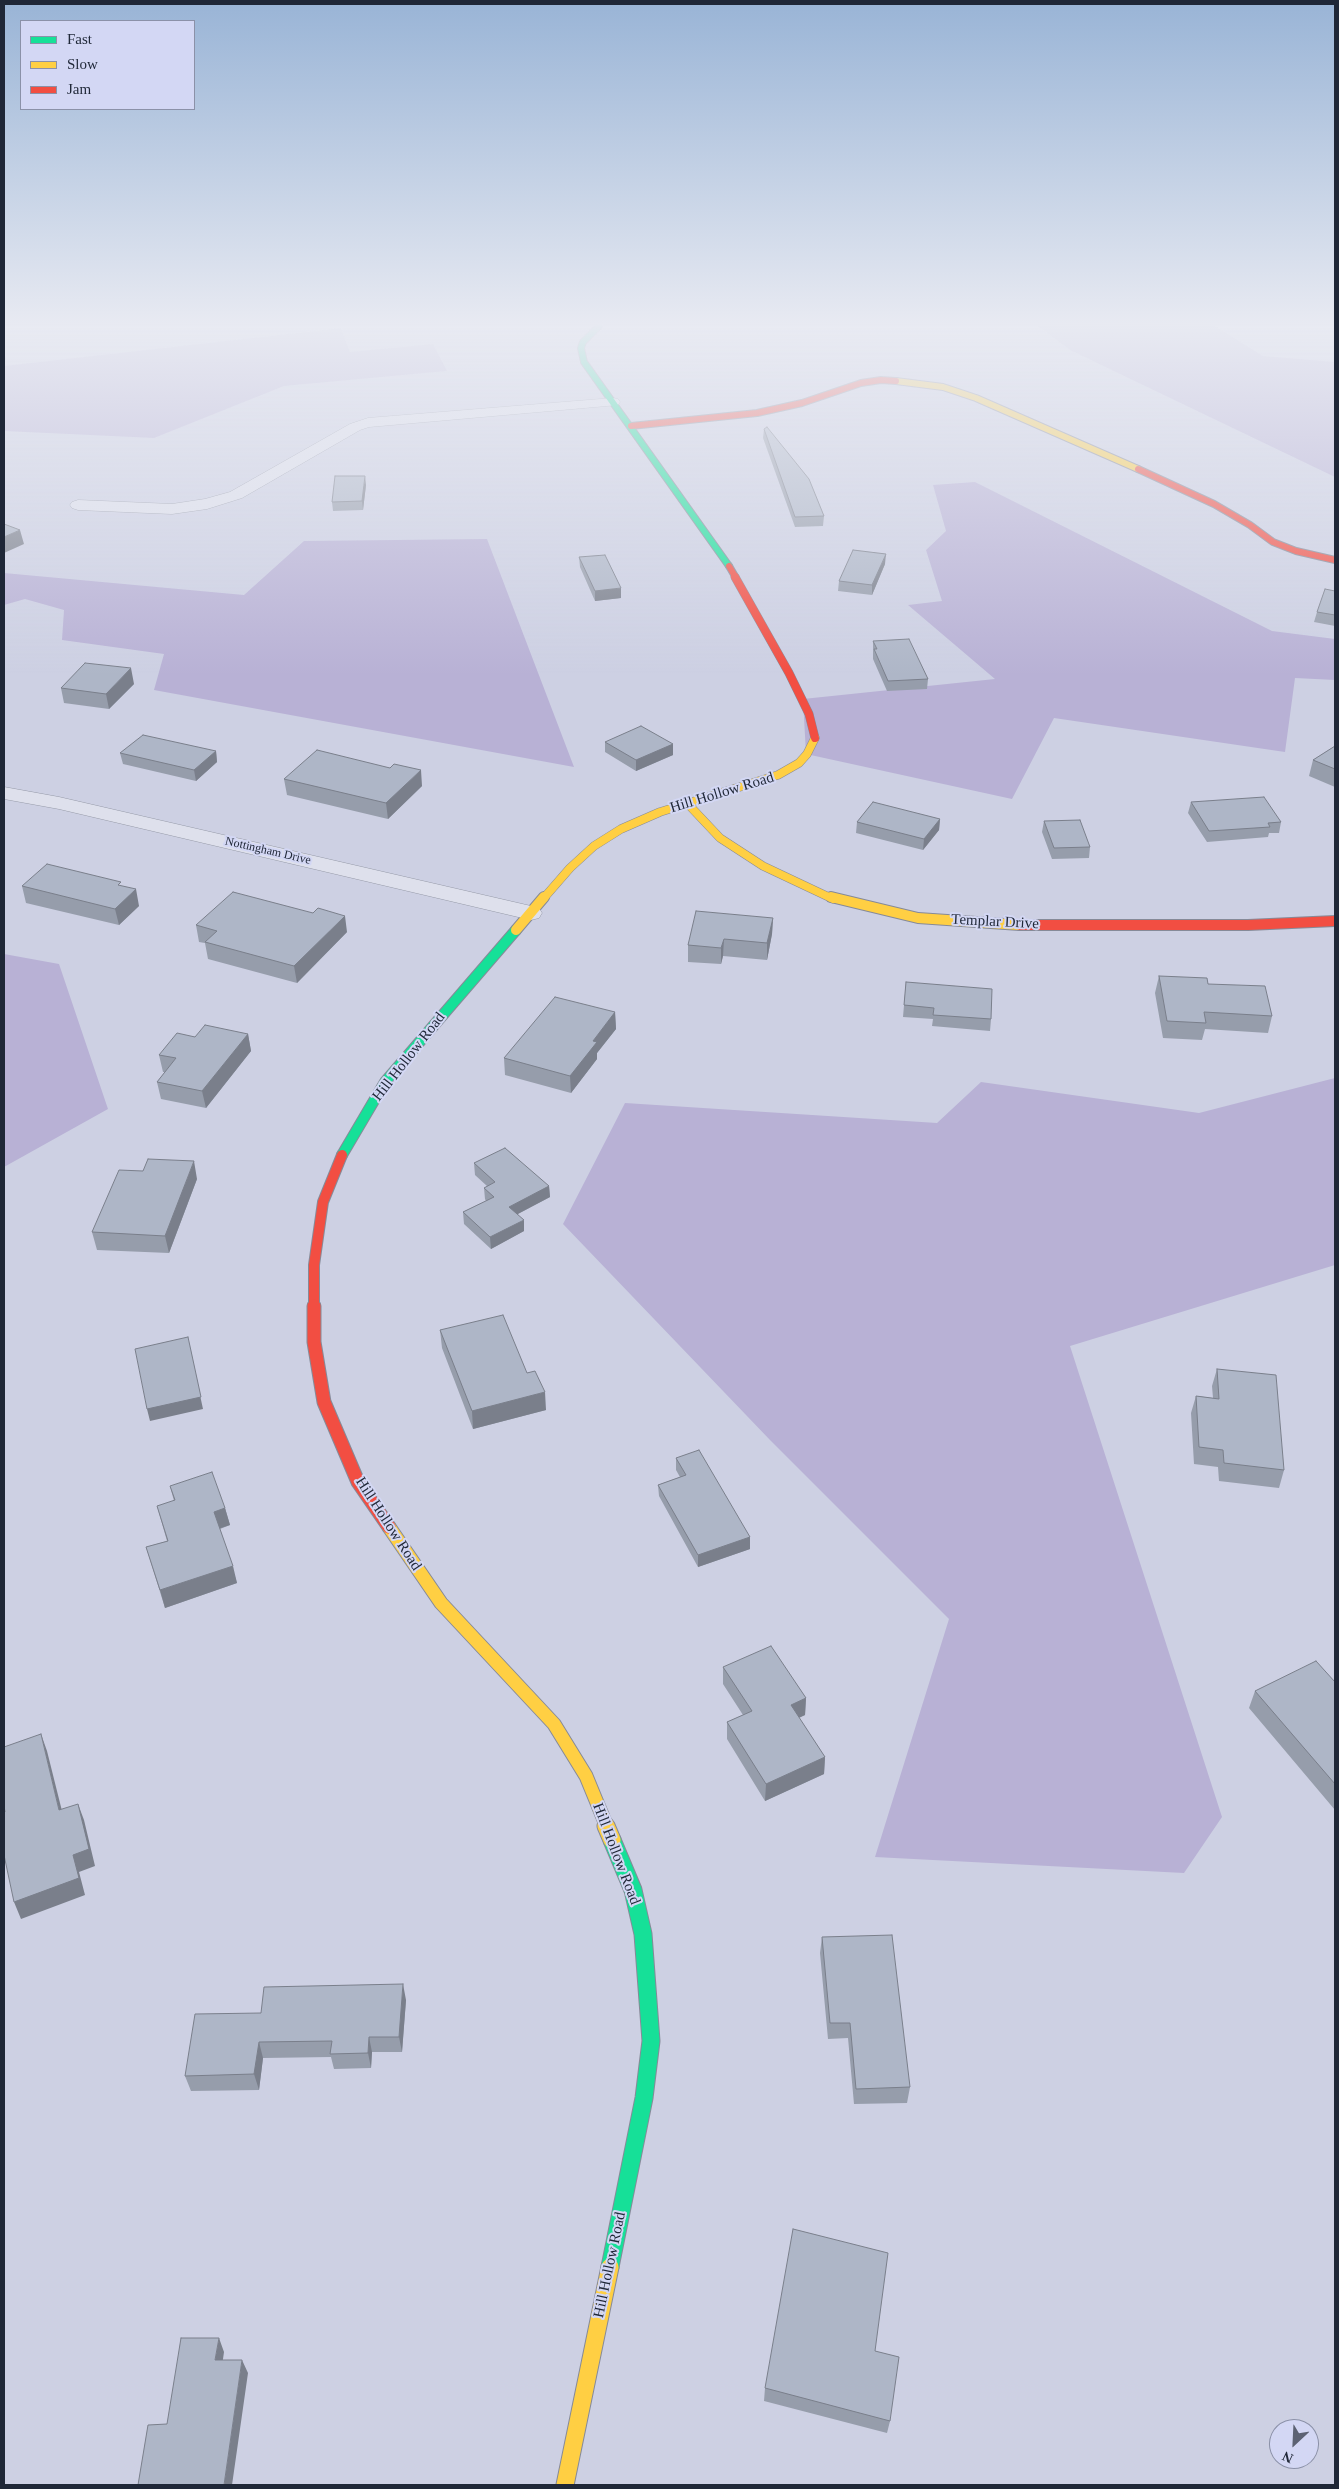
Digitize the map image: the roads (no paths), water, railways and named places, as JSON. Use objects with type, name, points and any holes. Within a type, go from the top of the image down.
[{"type":"street","points":[[78,505],[172,509],[208,504],[236,495],[328,442]]},
{"type":"street","name":"Hill Hollow Road","points":[[565,2485],[644,2098],[651,2041],[641,1925],[633,1890],[586,1776],[554,1724],[441,1603],[358,1482],[324,1402],[314,1342],[314,1265],[323,1202],[344,1150],[385,1082],[432,1025],[570,868],[594,846],[620,829],[687,803],[778,775],[799,763],[807,754],[815,737],[809,714],[789,673],[722,553],[643,442]]},
{"type":"street","points":[[1076,442],[1214,504],[1250,525],[1273,542],[1296,551],[1335,560]]},
{"type":"street","name":"Nottingham Drive","points":[[4,793],[59,803],[532,913]]},
{"type":"street","name":"Templar Drive","points":[[687,803],[720,838],[763,866],[836,900],[918,918],[1020,925],[1248,926],[1335,921]]}]
